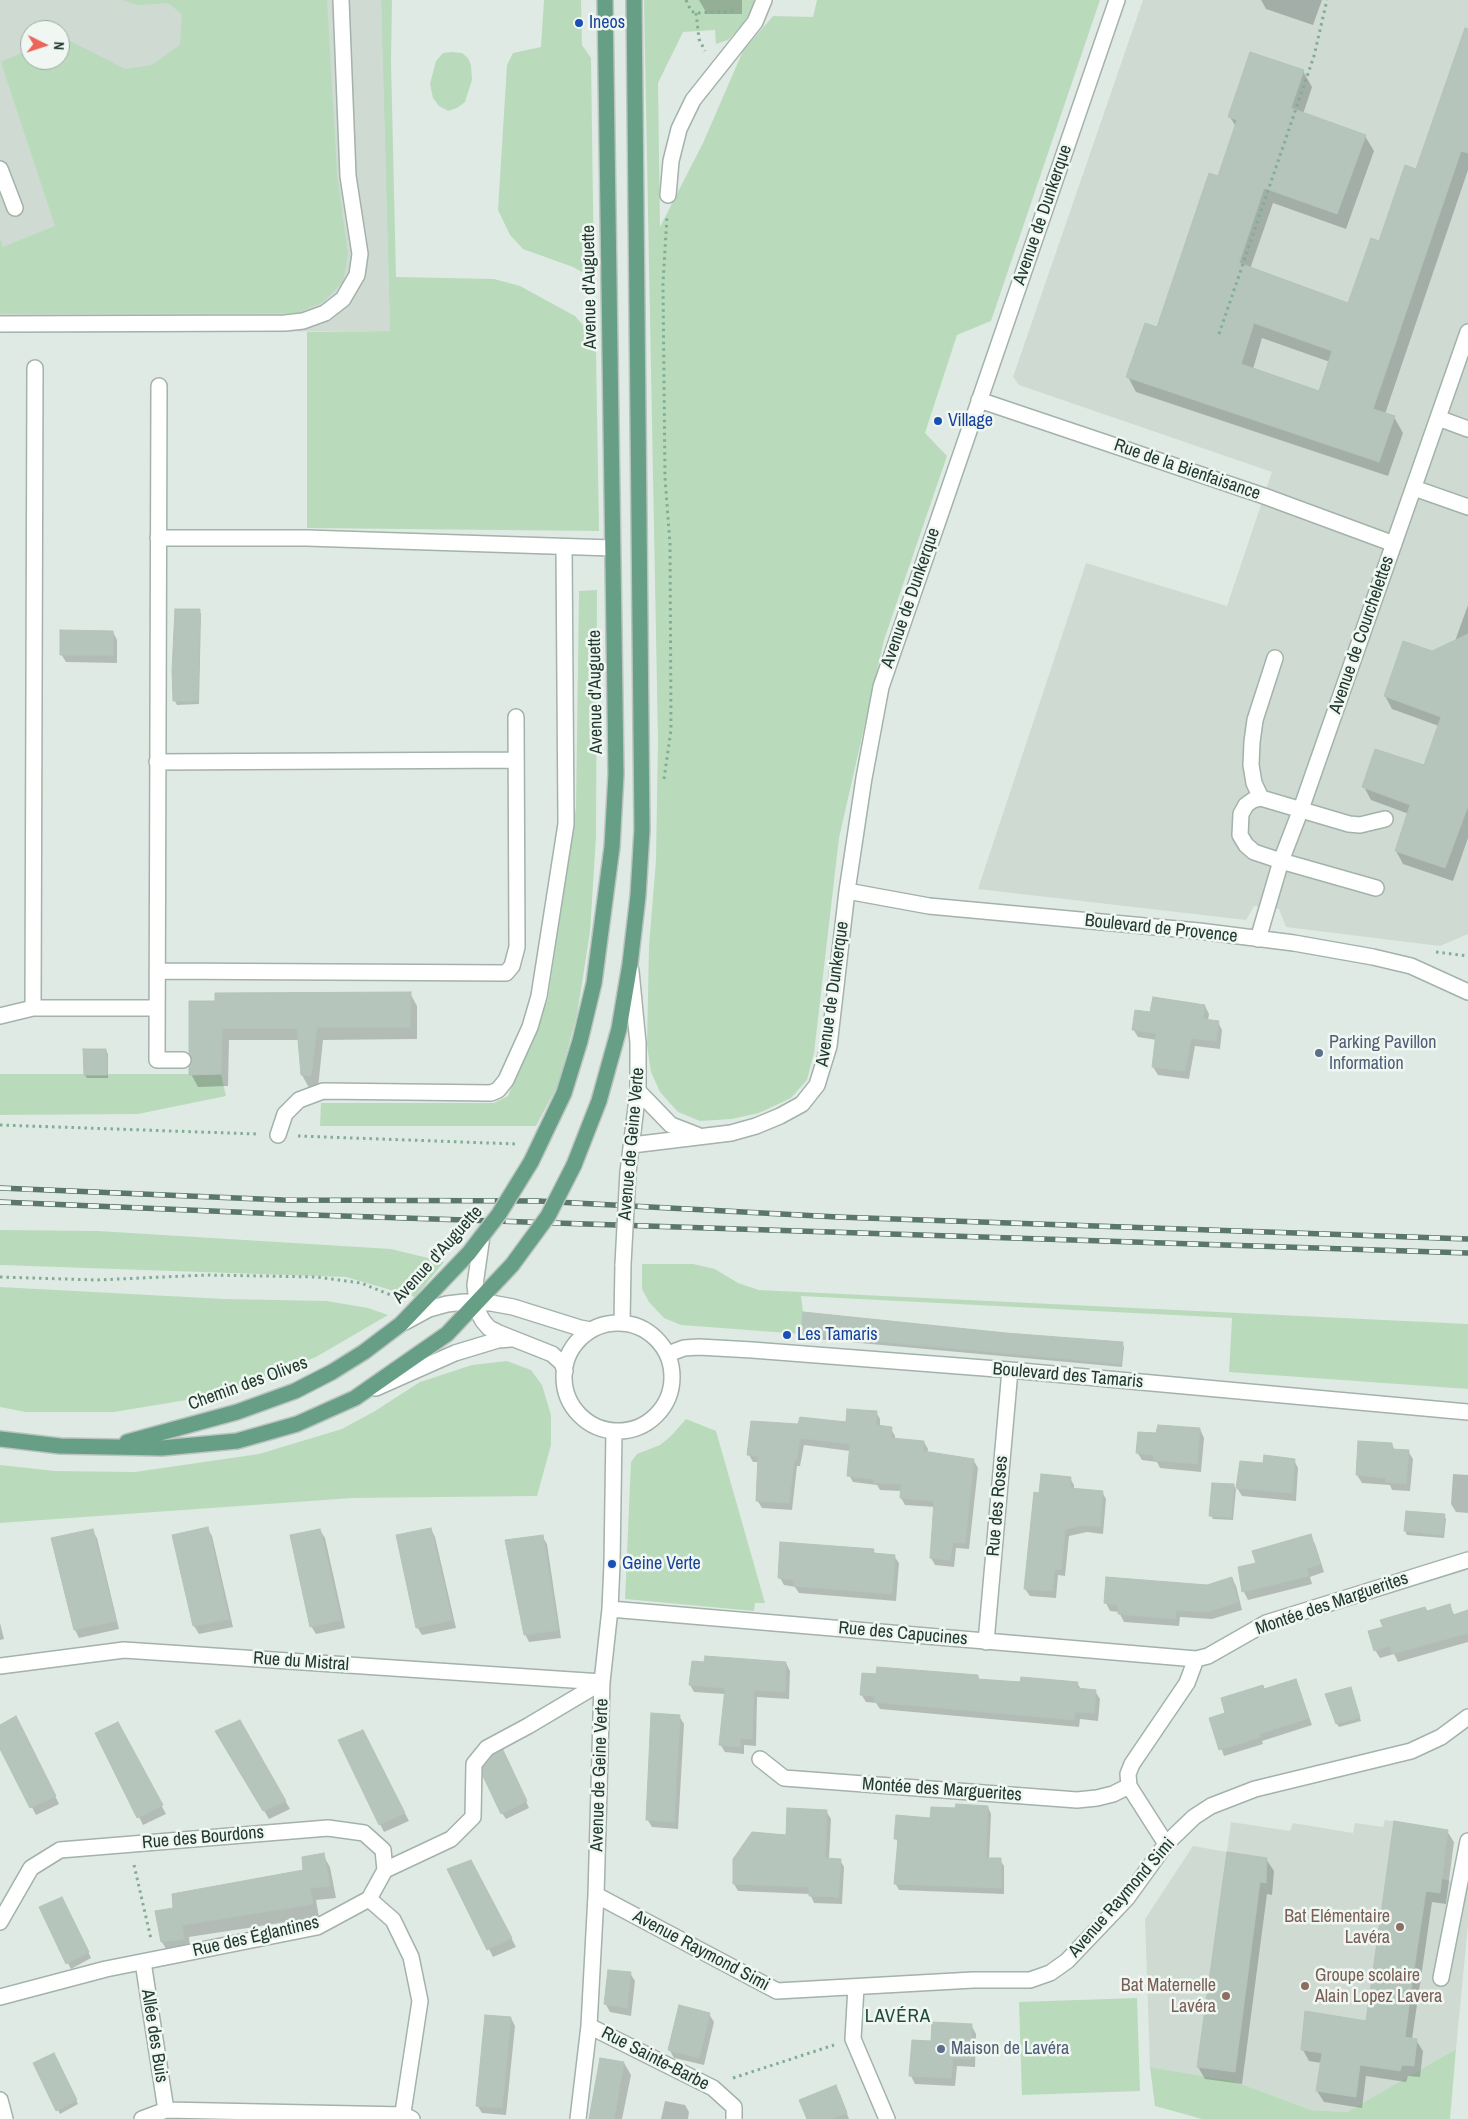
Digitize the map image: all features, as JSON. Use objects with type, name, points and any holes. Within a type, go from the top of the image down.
[{"type":"main road","name":"Avenue d'Auguette","points":[[401,1324],[460,1263],[482,1236],[499,1214],[531,1162],[564,1093],[580,1041],[594,983],[612,847],[616,774],[605,0]]},
{"type":"main road","points":[[476,1302],[512,1265],[548,1216],[574,1165],[599,1101],[617,1038],[630,964],[638,896],[643,781],[636,376],[634,0]]},
{"type":"main road","name":"Chemin des Olives","points":[[0,1439],[60,1446],[162,1448],[237,1441],[297,1424],[355,1398],[447,1334],[476,1302]]},
{"type":"main road","name":"Chemin des Olives","points":[[106,1448],[237,1412],[295,1391],[348,1362],[401,1324]]},
{"type":"street","points":[[0,324],[285,323],[303,321],[325,313],[343,299],[358,275],[360,254],[348,176],[341,0]]},
{"type":"street","points":[[668,195],[672,161],[679,129],[693,100],[755,22],[764,0]]},
{"type":"street","name":"Avenue de Dunkerque","points":[[632,1146],[731,1133],[780,1116],[802,1104],[817,1085],[829,1046],[847,891],[867,760],[881,687],[1117,0]]},
{"type":"street","points":[[0,169],[15,208]]},
{"type":"street","name":"Avenue de Courchelettes","points":[[1258,939],[1281,861],[1301,809],[1468,332]]},
{"type":"street","points":[[33,1008],[35,368]]},
{"type":"street","points":[[159,386],[157,1060],[183,1060]]},
{"type":"street","name":"Rue de la Bienfaisance","points":[[979,400],[1264,496],[1394,544]]},
{"type":"street","points":[[1438,418],[1468,428]]},
{"type":"street","points":[[1414,488],[1468,507]]},
{"type":"street","points":[[158,538],[307,538],[612,548]]},
{"type":"street","points":[[278,1135],[286,1114],[299,1100],[323,1091],[491,1093],[498,1090],[506,1080],[530,1027],[539,996],[566,824],[564,547]]},
{"type":"street","points":[[1261,798],[1254,783],[1251,765],[1252,742],[1255,720],[1275,658]]},
{"type":"street","points":[[157,971],[506,973],[512,966],[517,947],[516,717]]},
{"type":"street","points":[[158,762],[516,760]]},
{"type":"street","points":[[1376,888],[1254,852],[1246,845],[1240,835],[1241,814],[1246,805],[1253,800],[1261,798],[1349,824],[1360,824],[1385,819]]},
{"type":"street","name":"Boulevard de Provence","points":[[847,891],[928,906],[1199,931],[1363,955],[1412,966],[1468,992]]},
{"type":"street","name":"Avenue de Geine Verte","points":[[622,1323],[628,1172],[638,1092],[638,1043],[630,964]]},
{"type":"street","points":[[0,1016],[33,1008],[157,1008]]},
{"type":"street","name":"Avenue de Dunkerque","points":[[638,1092],[671,1125],[698,1136]]},
{"type":"street","points":[[482,1236],[475,1285],[478,1312],[489,1328],[552,1354],[562,1364],[567,1389],[574,1407],[586,1420],[600,1428],[614,1431],[631,1429],[646,1423],[660,1412],[669,1396],[672,1378],[668,1354],[662,1344],[650,1332],[634,1324],[622,1323],[607,1324],[591,1330],[579,1338],[568,1353],[565,1372]]},
{"type":"street","name":"Chemin des Olives","points":[[401,1324],[429,1309],[447,1304],[476,1302],[513,1307],[591,1330]]},
{"type":"street","name":"Chemin des Olives","points":[[355,1398],[455,1353],[498,1340],[513,1339]]},
{"type":"street","name":"Boulevard des Tamaris","points":[[668,1354],[684,1348],[715,1348],[1010,1370],[1468,1412]]},
{"type":"street","name":"Rue des Roses","points":[[986,1642],[1010,1370]]},
{"type":"street","name":"Avenue de Geine Verte","points":[[578,2119],[589,2026],[596,1895],[602,1682],[610,1609],[614,1431]]},
{"type":"street","name":"Montée des Marguerites","points":[[1196,1659],[1208,1656],[1266,1623],[1468,1560]]},
{"type":"street","name":"Rue des Capucines","points":[[610,1609],[1196,1659]]},
{"type":"street","name":"Rue du Mistral","points":[[0,1666],[124,1650],[602,1682]]},
{"type":"street","points":[[1166,1844],[1129,1786],[1128,1774],[1132,1764],[1187,1683],[1196,1659]]},
{"type":"street","points":[[142,2119],[166,2110],[406,2118],[420,2001],[411,1957],[393,1920],[369,1899],[385,1870],[451,1840],[472,1817],[474,1764],[487,1748],[602,1682]]},
{"type":"street","name":"Avenue Raymond Simi","points":[[596,1895],[777,1991],[973,1980],[1030,1980],[1050,1972],[1067,1961],[1127,1898],[1166,1844],[1194,1817],[1211,1806],[1255,1789],[1411,1751],[1441,1737],[1468,1717]]},
{"type":"street","name":"Montée des Marguerites","points":[[760,1759],[784,1778],[1077,1800],[1097,1798],[1129,1786]]},
{"type":"street","name":"Rue des Bourdons","points":[[0,1922],[31,1868],[60,1850],[328,1828],[364,1833],[382,1850],[385,1870]]},
{"type":"street","points":[[1441,1978],[1468,1841]]},
{"type":"street","name":"Rue des Églantines","points":[[0,1997],[149,1961],[317,1927],[369,1899]]},
{"type":"street","name":"Allée des Buis","points":[[149,1961],[166,2110]]},
{"type":"street","points":[[856,1986],[853,2039],[886,2119]]},
{"type":"street","name":"Rue Sainte-Barbe","points":[[589,2026],[713,2088],[734,2107],[734,2119]]},
{"type":"street","points":[[0,2100],[6,2119]]},
{"type":"path","points":[[686,0],[691,11],[696,13],[734,12],[740,8]]},
{"type":"path","points":[[1219,334],[1314,56],[1327,0]]},
{"type":"path","points":[[696,13],[702,48],[718,69]]},
{"type":"path","points":[[664,781],[671,730],[670,544],[665,478],[663,283],[668,195]]},
{"type":"path","points":[[1451,955],[1468,956]]},
{"type":"path","points":[[0,1278],[97,1280],[208,1275],[317,1277],[361,1283],[402,1300]]},
{"type":"path","points":[[129,1844],[149,1961]]},
{"type":"path","points":[[720,2094],[734,2078],[853,2039]]},
{"type":"shaded area","points":[[0,0],[381,0],[390,331],[0,333]]},
{"type":"shaded area","points":[[1143,0],[1468,0],[1468,934],[1440,946],[1286,927],[1279,909],[1254,906],[1246,920],[978,889],[1086,563],[1227,606],[1272,472],[1019,385],[1013,377]]},
{"type":"shaded area","name":"Groupe scolaire Alain Lopez Lavera","points":[[1385,1820],[1448,1830],[1442,1879],[1468,1884],[1468,1924],[1456,2049],[1347,2112],[1311,2110],[1233,2081],[1150,2067],[1145,1919],[1193,1846],[1227,1852],[1231,1822],[1290,1831],[1293,1823],[1353,1833],[1355,1823],[1383,1827]]},
{"type":"green space","points":[[122,0],[327,0],[337,174],[348,254],[343,282],[323,302],[297,313],[0,314],[0,238],[3,247],[55,226],[1,62],[20,53],[20,70],[70,70],[70,42],[125,69],[152,65],[180,45],[182,14],[168,3],[138,5]]},
{"type":"green space","points":[[381,0],[392,0],[391,61],[396,277],[494,279],[520,286],[575,316],[588,331],[596,350],[599,531],[307,528],[307,332],[390,331]]},
{"type":"green space","points":[[544,0],[581,0],[582,45],[591,58],[594,275],[589,276],[573,267],[523,249],[510,235],[498,210],[507,65],[513,53],[541,47]]},
{"type":"green space","points":[[644,0],[755,0],[755,4],[743,24],[728,40],[716,44],[715,30],[683,32],[658,83],[660,227],[703,143],[743,51],[773,16],[813,17],[817,0],[1100,0],[991,321],[957,335],[925,433],[947,456],[884,640],[839,838],[814,1053],[807,1080],[791,1098],[759,1113],[732,1119],[700,1121],[678,1112],[660,1092],[651,1072],[647,1045],[649,946],[656,860],[658,741]]},
{"type":"green space","points":[[443,53],[462,53],[468,58],[471,65],[472,80],[465,102],[457,108],[448,111],[439,106],[433,98],[430,84],[436,61]]},
{"type":"green space","points":[[597,590],[596,837],[590,932],[577,1015],[558,1085],[536,1126],[320,1126],[321,1103],[494,1103],[508,1096],[548,999],[576,807],[579,591]]},
{"type":"green space","points":[[0,1074],[221,1074],[226,1096],[138,1114],[0,1115]]},
{"type":"green space","points":[[0,1230],[98,1231],[391,1249],[444,1262],[415,1297],[346,1277],[0,1265]]},
{"type":"green space","points":[[642,1264],[693,1264],[715,1269],[738,1283],[759,1290],[1468,1324],[1468,1389],[1229,1372],[1232,1318],[801,1296],[803,1312],[801,1334],[681,1325],[664,1318],[649,1302],[642,1289]]},
{"type":"green space","points":[[0,1287],[224,1299],[327,1301],[368,1308],[388,1315],[316,1357],[223,1394],[114,1412],[26,1412],[0,1407]]},
{"type":"green space","points":[[507,1361],[531,1370],[542,1385],[551,1415],[551,1445],[537,1496],[352,1498],[0,1523],[0,1465],[55,1471],[135,1472],[259,1454],[342,1429],[375,1411],[420,1382],[472,1365]]},
{"type":"green space","points":[[686,1419],[716,1431],[765,1603],[755,1603],[754,1611],[625,1599],[631,1462],[637,1454],[660,1445]]},
{"type":"green space","points":[[1137,1998],[1140,2091],[1022,2095],[1019,2002]]},
{"type":"green space","points":[[1456,2049],[1450,2119],[1202,2119],[1155,2106],[1150,2067],[1233,2081],[1311,2110],[1347,2112]]},
{"type":"building","points":[[1465,28],[1468,29],[1468,153],[1461,151],[1373,409],[1395,416],[1379,462],[1126,377],[1145,323],[1157,327],[1209,173],[1218,176],[1237,120],[1228,117],[1250,52],[1304,70],[1291,108],[1366,135],[1337,214],[1264,188],[1239,263],[1348,303],[1371,238],[1379,241],[1405,165],[1416,169]],"holes":[[[1254,323],[1332,351],[1319,391],[1241,364]]]},
{"type":"building","points":[[175,609],[200,609],[198,701],[173,701],[172,671]]},
{"type":"building","points":[[60,630],[113,631],[113,655],[60,655]]},
{"type":"building","points":[[1468,634],[1468,806],[1445,868],[1395,851],[1410,805],[1362,787],[1375,749],[1424,765],[1441,717],[1384,696],[1403,641],[1432,651]]},
{"type":"building","points":[[411,992],[410,1027],[317,1027],[311,1076],[301,1075],[297,1028],[222,1028],[221,1074],[189,1075],[189,1067],[192,1060],[189,1053],[189,1001],[215,1001],[215,993]]},
{"type":"building","points":[[1153,997],[1205,1005],[1203,1019],[1219,1021],[1216,1041],[1191,1038],[1185,1071],[1152,1067],[1156,1033],[1132,1030],[1135,1010],[1150,1012]]},
{"type":"building","points":[[83,1049],[106,1049],[107,1075],[84,1075]]},
{"type":"building","points":[[803,1312],[1006,1333],[1123,1342],[1121,1364],[801,1334]]},
{"type":"building","points":[[847,1409],[877,1411],[876,1425],[892,1427],[891,1438],[924,1441],[923,1451],[974,1459],[965,1543],[953,1542],[950,1560],[930,1558],[934,1501],[900,1498],[901,1484],[874,1483],[874,1479],[847,1476],[850,1444],[800,1438],[797,1459],[794,1459],[789,1503],[756,1501],[758,1456],[747,1455],[751,1421],[798,1424],[800,1417],[846,1422]]},
{"type":"building","points":[[1158,1425],[1200,1428],[1197,1464],[1154,1460],[1154,1455],[1136,1453],[1138,1432],[1156,1433]]},
{"type":"building","points":[[1358,1441],[1392,1443],[1392,1449],[1409,1450],[1406,1484],[1386,1482],[1386,1478],[1356,1475]]},
{"type":"building","points":[[1264,1455],[1295,1459],[1292,1493],[1236,1488],[1240,1461],[1263,1463]]},
{"type":"building","points":[[1041,1474],[1071,1477],[1070,1488],[1103,1491],[1100,1527],[1083,1525],[1065,1529],[1061,1569],[1055,1569],[1052,1591],[1024,1589],[1034,1492],[1039,1493]]},
{"type":"building","points":[[1212,1483],[1234,1484],[1231,1517],[1209,1516]]},
{"type":"building","points":[[1406,1511],[1445,1514],[1442,1535],[1404,1531]]},
{"type":"building","points":[[208,1527],[229,1619],[193,1626],[172,1535]]},
{"type":"building","points":[[431,1528],[452,1620],[416,1628],[396,1535]]},
{"type":"building","points":[[93,1529],[116,1621],[74,1630],[51,1538]]},
{"type":"building","points":[[320,1529],[341,1620],[310,1627],[290,1535]]},
{"type":"building","points":[[1311,1534],[1320,1564],[1306,1569],[1309,1576],[1242,1592],[1238,1567],[1256,1563],[1252,1551]]},
{"type":"building","points":[[543,1535],[558,1630],[524,1635],[505,1540]]},
{"type":"building","points":[[780,1542],[874,1549],[873,1553],[895,1555],[892,1594],[794,1586],[794,1580],[778,1578]]},
{"type":"building","points":[[1106,1577],[1207,1585],[1232,1577],[1238,1602],[1207,1612],[1176,1610],[1175,1619],[1118,1614],[1118,1605],[1104,1603]]},
{"type":"building","points":[[1450,1604],[1453,1615],[1468,1610],[1468,1633],[1392,1654],[1390,1646],[1374,1651],[1368,1631],[1383,1627],[1380,1620],[1425,1607],[1427,1611]]},
{"type":"building","points":[[705,1656],[786,1662],[785,1692],[754,1690],[752,1739],[740,1738],[740,1747],[719,1745],[725,1688],[689,1685],[692,1661],[704,1662]]},
{"type":"building","points":[[877,1667],[978,1675],[978,1679],[1020,1682],[1021,1677],[1078,1682],[1077,1688],[1096,1690],[1094,1713],[1075,1712],[1074,1720],[874,1702],[875,1696],[860,1695],[862,1673],[876,1674]]},
{"type":"building","points":[[1296,1679],[1309,1718],[1259,1734],[1261,1737],[1219,1750],[1209,1718],[1225,1713],[1221,1698],[1263,1685],[1264,1689]]},
{"type":"building","points":[[1351,1687],[1360,1717],[1336,1724],[1325,1694]]},
{"type":"building","points":[[651,1713],[680,1715],[674,1822],[646,1820]]},
{"type":"building","points":[[16,1716],[56,1796],[30,1808],[0,1749],[0,1725]]},
{"type":"building","points":[[240,1720],[286,1801],[263,1811],[215,1731]]},
{"type":"building","points":[[118,1722],[163,1805],[137,1818],[95,1733]]},
{"type":"building","points":[[363,1730],[405,1813],[379,1825],[338,1740]]},
{"type":"building","points":[[503,1750],[527,1801],[501,1814],[483,1776],[483,1767],[493,1755]]},
{"type":"building","points":[[956,1804],[988,1806],[986,1858],[1001,1858],[1001,1888],[894,1884],[898,1839],[894,1839],[896,1815],[930,1818],[931,1807],[955,1808]]},
{"type":"building","points":[[787,1808],[827,1810],[825,1858],[841,1859],[838,1897],[809,1896],[809,1887],[733,1884],[733,1859],[752,1832],[786,1835]]},
{"type":"building","name":"Bat Elémentaire Lavéra","points":[[1394,1821],[1448,1830],[1440,1893],[1426,1891],[1413,1976],[1405,2037],[1417,2039],[1414,2066],[1402,2065],[1400,2071],[1360,2065],[1356,2097],[1316,2091],[1322,2053],[1301,2050],[1305,2011],[1366,2021]]},
{"type":"building","name":"Bat Maternelle Lavéra","points":[[1227,1852],[1267,1858],[1266,1883],[1260,1882],[1235,2072],[1197,2067]]},
{"type":"building","points":[[324,1853],[330,1886],[310,1888],[313,1904],[182,1925],[184,1939],[161,1942],[155,1911],[173,1908],[172,1894],[303,1870],[302,1857]]},
{"type":"building","points":[[471,1860],[512,1938],[487,1950],[447,1869]]},
{"type":"building","points":[[62,1897],[89,1952],[66,1964],[39,1907]]},
{"type":"building","points":[[608,1970],[631,1972],[627,2008],[604,2004]]},
{"type":"building","points":[[679,2005],[710,2013],[699,2058],[668,2050]]},
{"type":"building","points":[[485,2015],[511,2017],[502,2108],[476,2106]]},
{"type":"building","name":"Maison de Lavéra","points":[[932,2022],[972,2024],[971,2059],[953,2058],[951,2078],[909,2076],[912,2040],[931,2041]]},
{"type":"building","points":[[54,2053],[77,2100],[56,2111],[33,2063]]},
{"type":"building","points":[[600,2058],[624,2062],[614,2119],[589,2119]]},
{"type":"building","points":[[836,2085],[847,2113],[831,2119],[807,2119],[799,2100]]},
{"type":"railway","points":[[0,1188],[283,1200],[538,1201],[837,1217],[1468,1239]]},
{"type":"railway","points":[[0,1202],[282,1214],[1468,1253]]},
{"type":"place","name":"Ineos","points":[[579,23]]},
{"type":"place","name":"Village","points":[[938,421]]},
{"type":"place","name":"Parking Pavillon Information","points":[[1319,1053]]},
{"type":"place","name":"Les Tamaris","points":[[787,1335]]},
{"type":"place","name":"Geine Verte","points":[[612,1564]]},
{"type":"place","name":"Bat Elémentaire Lavéra","points":[[1400,1927]]},
{"type":"place","name":"Groupe scolaire Alain Lopez Lavera","points":[[1305,1986]]},
{"type":"place","name":"Bat Maternelle Lavéra","points":[[1226,1996]]},
{"type":"place","name":"Maison de Lavéra","points":[[941,2049]]},
{"type":"district","name":"LAVÉRA","points":[[898,2017]]}]
